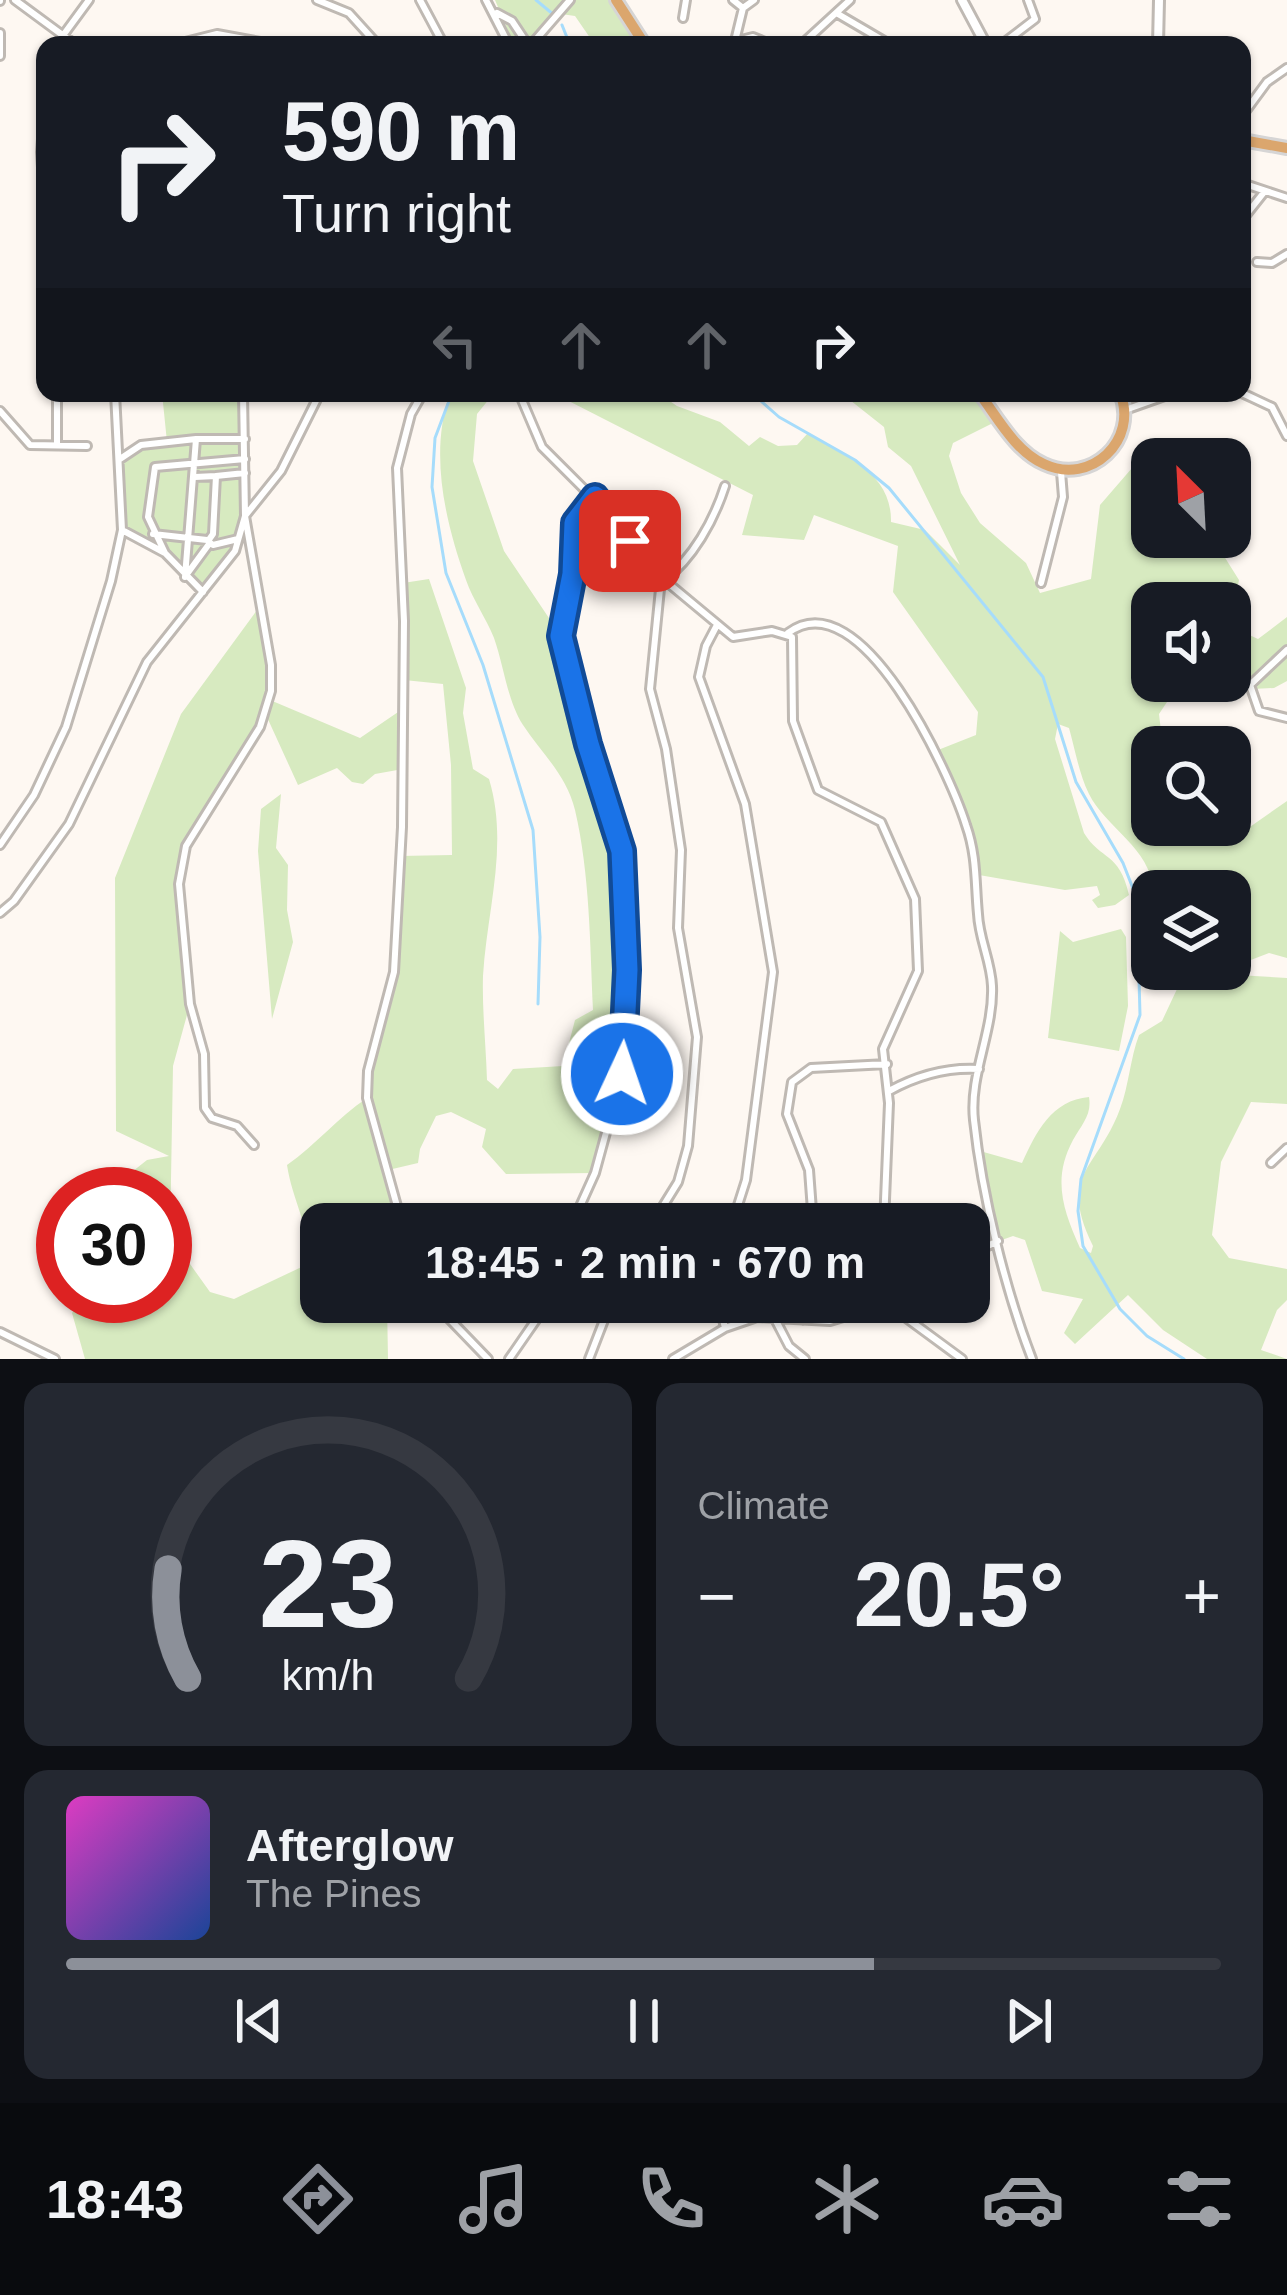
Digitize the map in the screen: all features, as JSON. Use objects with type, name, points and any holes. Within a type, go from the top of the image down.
[{"type":"highway","points":[[616,0],[639,36]]},
{"type":"highway","points":[[1251,142],[1287,148]]},
{"type":"highway","points":[[986,402],[1016,443],[1041,463],[1060,469],[1095,463],[1114,449],[1124,431],[1123,402]]},
{"type":"street","points":[[15,0],[63,35],[88,0]]},
{"type":"street","points":[[317,0],[349,13],[370,36]]},
{"type":"street","points":[[420,0],[439,36]]},
{"type":"street","points":[[486,0],[505,36]]},
{"type":"street","points":[[537,36],[570,0]]},
{"type":"street","points":[[683,18],[686,0]]},
{"type":"street","points":[[733,0],[743,8]]},
{"type":"street","points":[[737,36],[743,8],[754,0]]},
{"type":"street","points":[[812,36],[850,0]]},
{"type":"street","points":[[962,0],[981,36]]},
{"type":"street","points":[[1013,36],[1035,19],[1028,0]]},
{"type":"street","points":[[1158,36],[1159,0]]},
{"type":"street","points":[[494,12],[510,19],[522,36]]},
{"type":"street","points":[[838,14],[876,36]]},
{"type":"street","points":[[0,33],[0,56]]},
{"type":"street","points":[[1251,104],[1267,82],[1287,68]]},
{"type":"street","points":[[1251,186],[1287,198]]},
{"type":"street","points":[[1251,209],[1265,191]]},
{"type":"street","points":[[1258,262],[1272,262],[1287,254]]},
{"type":"street","points":[[1251,397],[1272,406],[1287,436]]},
{"type":"street","points":[[57,402],[57,445]]},
{"type":"street","points":[[0,845],[34,795],[66,727],[122,530],[116,402]]},
{"type":"street","points":[[243,402],[245,516],[271,665],[270,700],[260,727],[193,834],[179,884],[188,991],[204,1054],[205,1108],[212,1118],[237,1126],[254,1145]]},
{"type":"street","points":[[0,913],[14,902],[69,824],[147,662],[235,551],[245,516],[281,471],[316,402]]},
{"type":"street","points":[[396,1203],[367,1099],[368,1071],[396,958],[404,621],[397,468],[418,402]]},
{"type":"street","points":[[522,402],[540,445],[595,497],[662,580],[733,637],[788,633],[801,625],[821,624],[856,643],[903,695],[938,751],[966,824],[979,875],[977,913],[992,988],[974,1126],[1032,1359]]},
{"type":"street","points":[[1125,410],[1148,402]]},
{"type":"street","points":[[0,411],[30,445],[87,446]]},
{"type":"street","points":[[120,459],[141,445],[245,439]]},
{"type":"street","points":[[185,577],[196,440]]},
{"type":"street","points":[[202,592],[165,554],[153,534],[148,517],[153,471],[195,461],[245,459]]},
{"type":"street","points":[[1041,583],[1063,497],[1060,469]]},
{"type":"street","points":[[195,477],[245,473]]},
{"type":"street","points":[[185,577],[213,534],[216,476]]},
{"type":"street","points":[[665,1203],[678,1182],[688,1146],[697,1037],[678,928],[681,850],[666,749],[650,689],[662,580],[686,559],[718,510],[725,486]]},
{"type":"street","points":[[582,1203],[596,1173],[622,1074],[627,970],[620,836],[588,744],[561,636],[573,574],[575,523],[595,497]]},
{"type":"street","points":[[122,530],[165,554]]},
{"type":"street","points":[[153,534],[208,542],[238,539]]},
{"type":"street","points":[[717,625],[699,677],[746,804],[773,981],[758,1061],[746,1180],[739,1203]]},
{"type":"street","points":[[788,633],[794,644],[789,675],[793,721],[818,790],[881,822],[915,899],[918,971],[884,1042],[889,1091],[885,1203]]},
{"type":"street","points":[[1287,650],[1250,686],[1259,711],[1287,718]]},
{"type":"street","points":[[811,1203],[809,1170],[788,1114],[792,1082],[811,1068],[886,1064]]},
{"type":"street","points":[[889,1091],[956,1067],[979,1069]]},
{"type":"street","points":[[1271,1163],[1287,1148]]},
{"type":"street","points":[[990,1245],[999,1241]]},
{"type":"street","points":[[454,1323],[488,1359]]},
{"type":"street","points":[[508,1359],[534,1323]]},
{"type":"street","points":[[589,1359],[603,1323]]},
{"type":"street","points":[[724,1323],[725,1328]]},
{"type":"street","points":[[673,1359],[740,1323]]},
{"type":"street","points":[[777,1323],[788,1346],[805,1359]]},
{"type":"street","points":[[916,1323],[962,1359]]},
{"type":"street","points":[[0,1332],[56,1359]]},
{"type":"green space","points":[[495,0],[616,0],[639,36],[589,36],[575,16],[561,14],[540,36],[510,36]]},
{"type":"green space","points":[[163,402],[243,402],[246,474],[241,523],[222,569],[205,592],[190,583],[165,553],[122,530],[120,459],[133,448],[167,442]]},
{"type":"green space","points":[[448,402],[487,402],[477,414],[473,461],[504,551],[561,636],[588,744],[620,836],[627,970],[622,1074],[595,1173],[506,1174],[482,1147],[486,1129],[451,1112],[436,1116],[418,1163],[384,1171],[395,1203],[300,1203],[300,1214],[287,1165],[367,1098],[368,1071],[394,972],[400,856],[452,855],[451,765],[443,684],[404,680],[403,583],[429,579],[466,688],[463,713],[473,769],[489,779],[495,804],[497,853],[483,976],[487,1080],[498,1089],[513,1069],[563,1066],[575,1020],[593,1010],[586,884],[575,810],[560,775],[518,715],[494,638],[466,580],[446,511],[441,439]]},
{"type":"green space","points":[[571,402],[671,402],[720,422],[749,446],[760,437],[778,446],[797,445],[808,433],[875,478],[884,491],[891,522],[925,530],[960,565],[911,466],[888,447],[884,427],[852,402],[986,402],[999,420],[953,443],[949,456],[961,493],[980,523],[1026,563],[1040,593],[1091,579],[1100,505],[1131,469],[1131,558],[1225,558],[1239,580],[1131,582],[1131,702],[1167,702],[1159,714],[1160,726],[1131,726],[1131,844],[1096,806],[1069,728],[1058,724],[1055,739],[1084,833],[1115,863],[1129,895],[1115,905],[1098,908],[1092,900],[1100,895],[1097,886],[1065,890],[979,875],[938,750],[976,735],[978,712],[893,592],[898,546],[814,515],[804,540],[742,535],[753,495]]},
{"type":"green space","points":[[260,606],[271,665],[270,700],[360,738],[404,708],[403,769],[375,774],[363,784],[352,782],[337,768],[298,785],[266,715],[186,846],[179,884],[190,1004],[173,1066],[171,1167],[138,1167],[147,1160],[169,1156],[116,1131],[115,878],[181,714]]},
{"type":"green space","points":[[1287,617],[1287,681],[1274,688],[1251,689],[1251,636],[1258,639]]},
{"type":"green space","points":[[281,794],[276,848],[288,865],[287,910],[293,942],[272,1019],[258,851],[261,809]]},
{"type":"green space","points":[[1287,801],[1287,958],[1269,953],[1251,960],[1251,870],[1148,870],[1132,846],[1251,846],[1251,826]]},
{"type":"green space","points":[[1121,929],[1126,937],[1128,1006],[1119,1051],[1048,1038],[1060,931],[1073,942]]},
{"type":"green space","points":[[1251,976],[1287,978],[1287,1104],[1251,1102],[1221,1162],[1212,1235],[1229,1258],[1287,1269],[1287,1300],[1277,1310],[1261,1350],[1287,1359],[1207,1359],[1163,1330],[1128,1295],[1075,1344],[1064,1333],[1083,1299],[1042,1291],[1025,1240],[1013,1236],[999,1241],[980,1151],[1022,1163],[1055,1111],[1089,1097],[1088,1114],[1067,1154],[1062,1181],[1074,1234],[1080,1248],[1091,1253],[1080,1186],[1120,1109],[1139,1035],[1162,1021],[1177,990],[1251,990]]},
{"type":"green space","points":[[192,1267],[210,1292],[234,1299],[300,1268],[300,1323],[387,1323],[388,1359],[85,1359],[75,1323],[192,1323]]},
{"type":"waterway","points":[[536,0],[554,15]]},
{"type":"waterway","points":[[562,25],[566,36]]},
{"type":"waterway","points":[[449,402],[435,438],[432,487],[446,573],[483,665],[533,830],[540,937],[538,1004]]},
{"type":"waterway","points":[[762,402],[779,417],[855,460],[889,488],[1043,677],[1076,782],[1123,863],[1143,914],[1138,942],[1140,1015],[1081,1179],[1078,1211],[1083,1246],[1120,1309],[1147,1336],[1184,1359]]},
{"type":"route","points":[[622,1074],[627,970],[622,851],[561,636],[573,574],[575,523],[581,511],[595,497],[630,541]]}]
